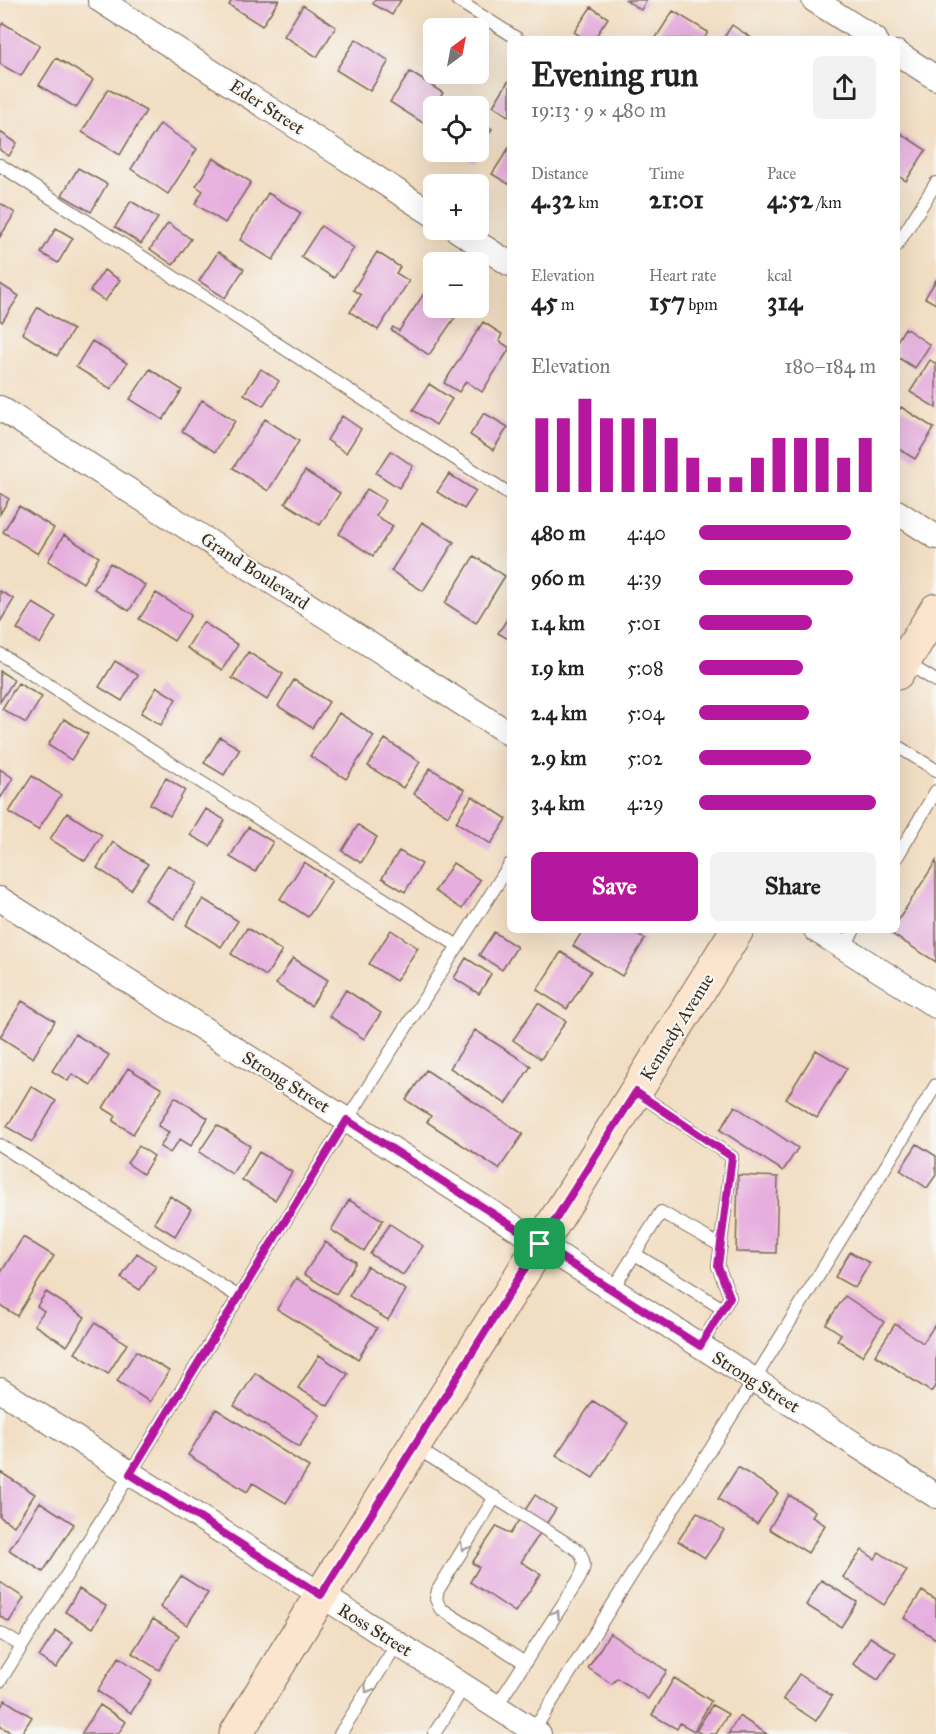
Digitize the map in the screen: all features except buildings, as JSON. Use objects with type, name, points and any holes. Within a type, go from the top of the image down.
[{"type":"street","name":"Eder Street","points":[[100,0],[423,207]]},
{"type":"street","points":[[814,0],[870,36]]},
{"type":"street","points":[[900,55],[936,78]]},
{"type":"street","points":[[473,240],[507,262]]},
{"type":"street","name":"Grand Boulevard","points":[[0,408],[507,732]]},
{"type":"street","points":[[900,514],[936,537]]},
{"type":"street","points":[[905,656],[936,610]]},
{"type":"street","name":"Strong Street","points":[[0,899],[936,1496]]},
{"type":"street","name":"Kennedy Avenue","points":[[236,1734],[735,933]]},
{"type":"street","points":[[827,933],[849,939],[936,1006]]},
{"type":"street","name":"Ross Street","points":[[0,1390],[535,1733]]},
{"type":"lane","points":[[457,0],[513,36]]},
{"type":"lane","points":[[0,165],[507,492]]},
{"type":"lane","points":[[900,240],[936,183]]},
{"type":"lane","points":[[0,654],[458,946]]},
{"type":"lane","points":[[905,656],[936,681]]},
{"type":"lane","points":[[900,748],[936,770]]},
{"type":"lane","points":[[900,852],[936,791]]},
{"type":"lane","points":[[0,1681],[347,1120],[507,869]]},
{"type":"lane","points":[[535,1733],[936,1085]]},
{"type":"lane","points":[[636,1092],[732,1157],[718,1266],[730,1297],[700,1346]]},
{"type":"lane","points":[[0,1145],[239,1297]]},
{"type":"lane","points":[[612,1290],[662,1212],[721,1246]]},
{"type":"lane","points":[[635,1254],[723,1309]]},
{"type":"lane","points":[[414,1446],[579,1551],[584,1559],[583,1571],[578,1581],[496,1707]]},
{"type":"lane","points":[[495,1497],[438,1590],[436,1599],[440,1608],[525,1663]]},
{"type":"lane","points":[[0,1633],[22,1646]]},
{"type":"lane","points":[[340,1734],[397,1644]]},
{"type":"lane","points":[[434,1734],[464,1687]]},
{"type":"route","points":[[540,1244],[321,1595],[130,1474],[347,1120],[540,1244],[700,1346],[730,1297],[718,1266],[732,1157],[636,1092],[540,1244]]}]
